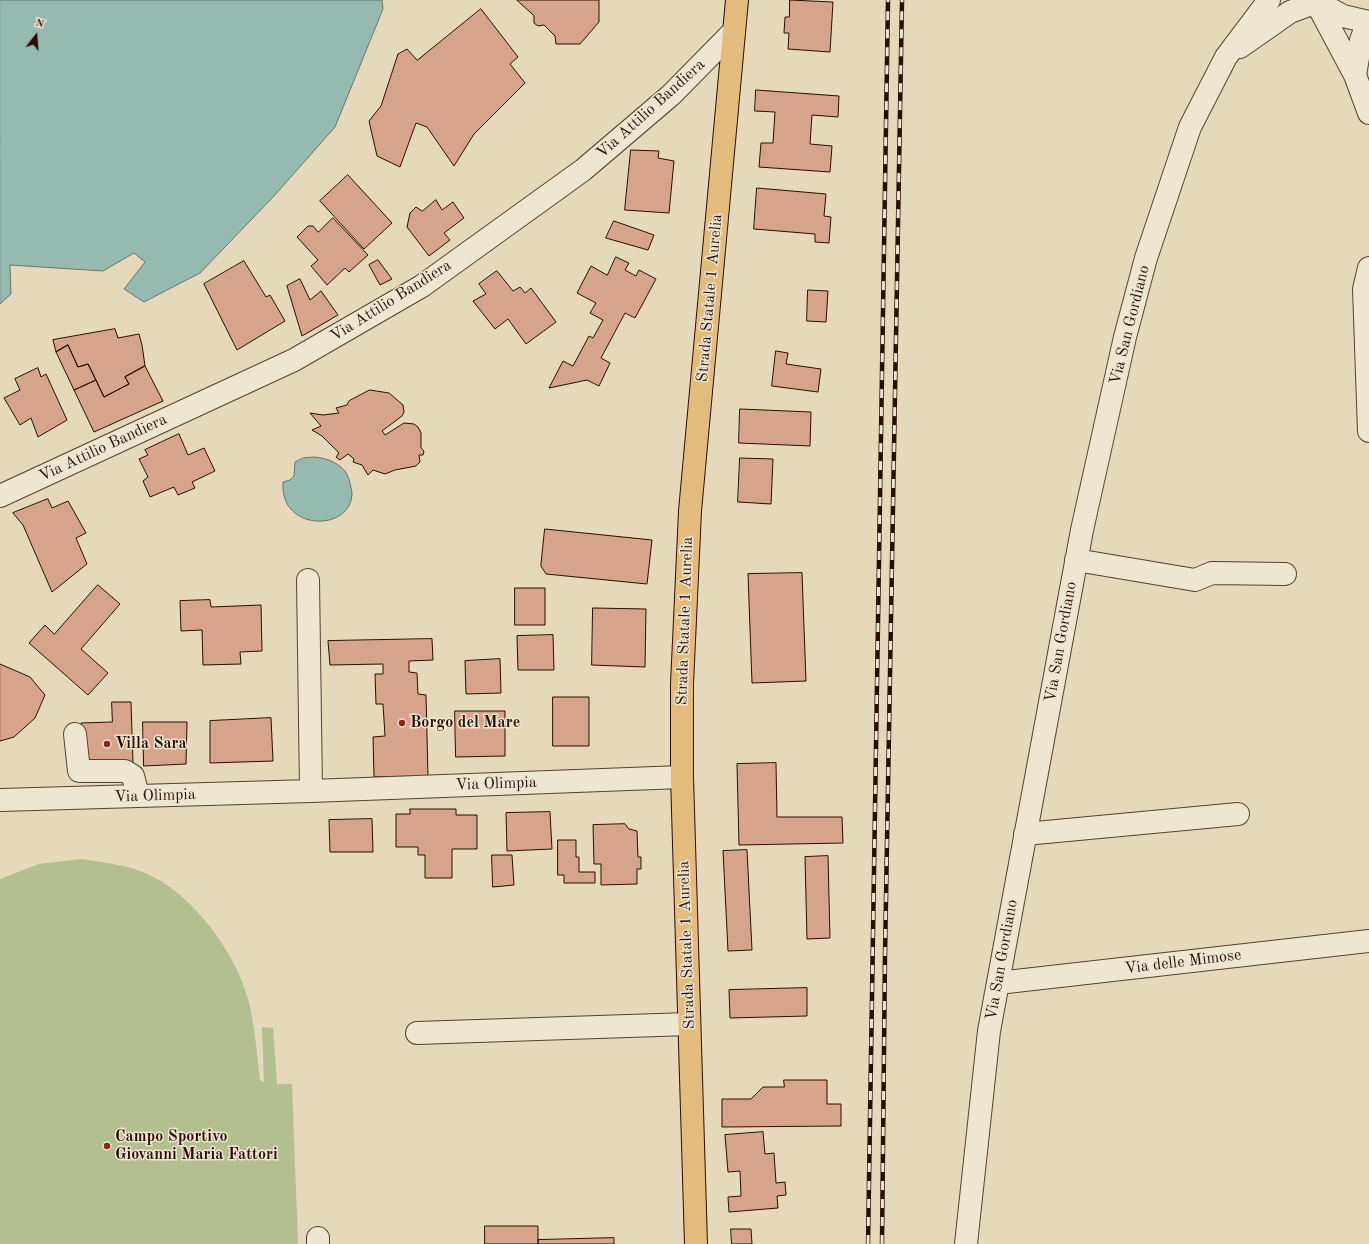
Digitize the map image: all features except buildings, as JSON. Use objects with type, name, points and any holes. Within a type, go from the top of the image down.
[{"type":"main road","name":"Strada Statale 1 Aurelia","points":[[696,1244],[682,777],[682,684],[690,511],[737,0]]},
{"type":"street","name":"Via San Gordiano","points":[[966,1244],[989,1031],[1076,560],[1125,337],[1146,258],[1190,127],[1226,57],[1269,0]]},
{"type":"street","points":[[1226,57],[1290,12],[1316,1]]},
{"type":"street","points":[[1316,1],[1343,16],[1368,22],[1361,40],[1355,75]]},
{"type":"street","points":[[1316,1],[1355,75],[1369,113]]},
{"type":"street","name":"Via Attilio Bandiera","points":[[0,496],[294,360],[422,286],[583,170],[671,95],[734,32]]},
{"type":"street","points":[[1369,268],[1364,289],[1369,431]]},
{"type":"street","points":[[1076,560],[1195,580],[1212,573],[1285,574]]},
{"type":"street","points":[[308,580],[311,791]]},
{"type":"street","points":[[75,734],[79,771],[126,771],[133,776],[138,796]]},
{"type":"street","name":"Via Olimpia","points":[[0,800],[311,791],[682,777]]},
{"type":"street","points":[[1025,834],[1238,814]]},
{"type":"street","name":"Via delle Mimose","points":[[998,983],[1369,941]]},
{"type":"street","points":[[417,1033],[689,1024]]},
{"type":"green space","points":[[81,859],[126,867],[140,871],[159,880],[193,907],[208,924],[234,963],[243,983],[251,1012],[260,1080],[264,1082],[262,1027],[273,1028],[277,1084],[292,1084],[298,1244],[0,1244],[0,879],[39,864]]},
{"type":"water","points":[[0,0],[382,0],[383,9],[335,127],[274,196],[200,273],[144,302],[124,289],[145,262],[134,253],[103,271],[10,265],[11,294],[0,304]]},
{"type":"water","points":[[315,457],[325,459],[340,466],[347,474],[349,479],[352,494],[349,506],[340,515],[329,520],[316,521],[303,518],[292,510],[285,498],[283,482],[290,480],[294,476],[295,462],[303,458]]},
{"type":"railway","points":[[868,1244],[888,0]]},
{"type":"railway","points":[[882,1244],[885,955],[902,0]]},
{"type":"place","name":"Borgo del Mare","points":[[402,723]]},
{"type":"place","name":"Villa Sara","points":[[107,744]]},
{"type":"place","name":"Campo Sportivo Giovanni Maria Fattori","points":[[107,1146]]}]
